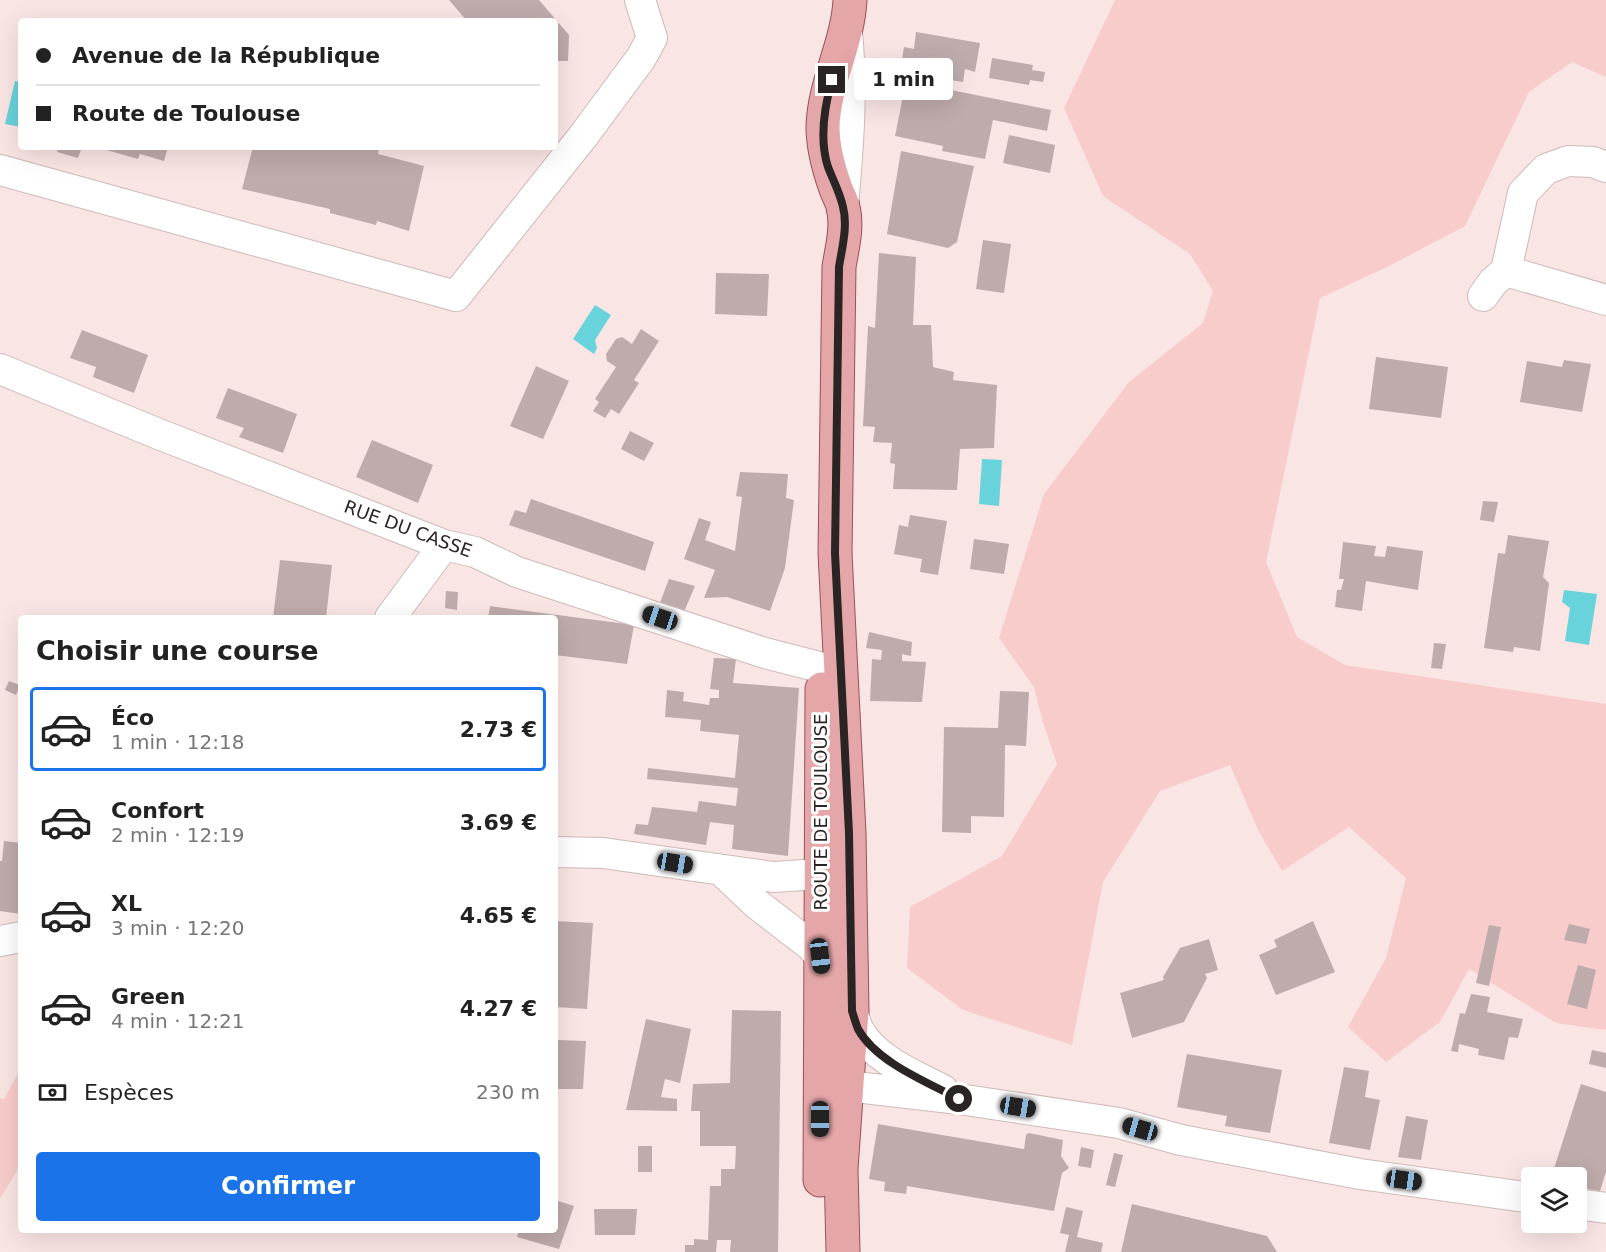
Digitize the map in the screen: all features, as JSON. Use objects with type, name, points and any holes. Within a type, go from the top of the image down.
[{"type":"main road","name":"ROUTE DE TOULOUSE","points":[[842,9],[823,123],[823,145],[827,164],[843,207],[845,228],[839,267],[835,553],[849,833],[852,1011],[841,1169],[843,1252]]},
{"type":"main road","name":"ROUTE DE TOULOUSE","points":[[839,267],[836,250],[809,175],[801,123],[827,16],[842,9]]},
{"type":"main road","name":"ROUTE DE TOULOUSE","points":[[824,1252],[820,1195],[820,874],[823,668],[824,635],[835,553]]},
{"type":"street","points":[[0,170],[456,296],[584,135],[641,58],[652,38],[640,0]]},
{"type":"street","points":[[1483,296],[1493,282],[1506,271],[1523,193],[1546,169],[1568,161],[1593,162],[1606,168]]},
{"type":"street","points":[[1506,271],[1559,288],[1602,294]]},
{"type":"street","name":"RUE DU CASSE","points":[[0,369],[444,545],[475,552],[517,572],[765,653],[823,668]]},
{"type":"street","points":[[392,615],[444,545]]},
{"type":"street","points":[[558,852],[603,853],[773,877],[820,874],[834,900],[851,965]]},
{"type":"street","points":[[722,871],[758,905],[810,945],[820,956],[834,1069],[839,1080],[847,1086],[959,1099],[1119,1123],[1181,1140],[1360,1174],[1521,1196]]},
{"type":"street","points":[[0,941],[18,938]]},
{"type":"street","points":[[852,1011],[859,1030],[876,1051],[959,1099]]},
{"type":"street","points":[[1587,1205],[1606,1208]]},
{"type":"shaded area","points":[[1115,0],[1606,0],[1606,77],[1572,62],[1529,92],[1465,226],[1389,266],[1320,298],[1266,562],[1297,637],[1345,665],[1606,704],[1606,1030],[1556,1023],[1469,969],[1440,1022],[1386,1062],[1348,1027],[1386,958],[1406,878],[1349,827],[1282,871],[1258,830],[1230,765],[1160,791],[1103,882],[1072,1045],[963,1010],[907,968],[910,907],[1002,856],[1057,764],[1034,687],[999,638],[1044,494],[1129,382],[1203,323],[1213,291],[1190,254],[1103,196],[1064,108]]},
{"type":"shaded area","points":[[18,1073],[18,1169],[0,1199],[0,1098],[4,1099]]},
{"type":"water","points":[[15,81],[18,82],[18,126],[5,124]]},
{"type":"water","points":[[595,305],[611,315],[595,340],[597,348],[594,354],[573,339]]},
{"type":"water","points":[[982,459],[1002,460],[999,506],[979,504]]},
{"type":"water","points":[[1564,590],[1597,594],[1589,645],[1565,641],[1570,608],[1562,602]]},
{"type":"building","points":[[449,0],[539,0],[554,18],[464,18]]},
{"type":"building","points":[[558,22],[569,35],[568,61],[558,61]]},
{"type":"building","points":[[916,32],[980,43],[975,72],[965,69],[963,82],[900,72],[904,47],[914,49]]},
{"type":"building","points":[[992,58],[1033,65],[1032,70],[1045,72],[1043,82],[1030,80],[1029,85],[989,78]]},
{"type":"building","points":[[906,81],[1051,110],[1047,131],[993,120],[985,159],[942,151],[943,146],[895,136]]},
{"type":"building","points":[[1009,135],[1055,145],[1050,173],[1003,163]]},
{"type":"building","points":[[57,150],[81,150],[78,158],[57,152]]},
{"type":"building","points":[[106,150],[167,150],[164,161],[140,154],[138,159]]},
{"type":"building","points":[[252,150],[379,150],[378,154],[424,166],[409,231],[377,221],[376,225],[330,213],[330,209],[242,189]]},
{"type":"building","points":[[901,151],[974,166],[957,242],[948,248],[887,234]]},
{"type":"building","points":[[983,240],[1011,244],[1004,293],[976,289]]},
{"type":"building","points":[[879,253],[916,257],[913,325],[931,325],[933,367],[954,372],[953,380],[997,385],[994,448],[960,449],[957,490],[893,489],[895,464],[890,463],[892,443],[873,442],[875,427],[863,426],[868,326],[875,328]]},
{"type":"building","points":[[716,273],[769,274],[767,316],[715,314]]},
{"type":"building","points":[[641,329],[659,341],[634,380],[639,383],[619,414],[611,409],[605,418],[593,411],[599,402],[595,399],[616,367],[607,361],[606,354],[616,339],[622,337],[632,344]]},
{"type":"building","points":[[82,330],[148,355],[134,393],[93,377],[96,367],[70,358]]},
{"type":"building","points":[[1376,357],[1448,367],[1441,418],[1369,409]]},
{"type":"building","points":[[1564,360],[1591,364],[1582,412],[1520,402],[1527,361],[1562,367]]},
{"type":"building","points":[[536,366],[569,381],[543,439],[510,426]]},
{"type":"building","points":[[228,388],[297,414],[283,453],[239,437],[244,428],[216,418]]},
{"type":"building","points":[[630,431],[654,443],[644,461],[621,449]]},
{"type":"building","points":[[372,440],[433,465],[418,503],[356,477]]},
{"type":"building","points":[[740,472],[788,474],[786,498],[794,500],[785,568],[770,611],[727,597],[704,598],[715,570],[684,559],[699,518],[711,522],[705,540],[735,551],[742,497],[736,496]]},
{"type":"building","points":[[531,499],[654,542],[645,571],[509,525],[515,510],[526,513]]},
{"type":"building","points":[[1483,501],[1498,502],[1494,522],[1480,520]]},
{"type":"building","points":[[910,515],[947,521],[938,575],[920,572],[922,559],[894,554],[899,525],[908,527]]},
{"type":"building","points":[[1508,535],[1549,541],[1543,577],[1549,583],[1540,651],[1514,647],[1513,652],[1484,648],[1498,553],[1505,554]]},
{"type":"building","points":[[974,539],[1009,544],[1004,574],[970,569]]},
{"type":"building","points":[[1343,542],[1376,546],[1374,556],[1385,557],[1387,546],[1423,551],[1418,590],[1366,581],[1362,611],[1335,607],[1337,590],[1341,590],[1344,579],[1339,579]]},
{"type":"building","points":[[280,560],[332,565],[326,615],[273,615]]},
{"type":"building","points":[[669,579],[695,586],[684,612],[659,605]]},
{"type":"building","points":[[446,591],[458,592],[457,610],[445,608]]},
{"type":"building","points":[[490,606],[634,625],[627,664],[558,655],[558,615],[488,615]]},
{"type":"building","points":[[869,632],[912,642],[911,656],[902,654],[902,661],[926,662],[922,702],[870,701],[872,659],[881,660],[882,650],[866,648]]},
{"type":"building","points":[[1434,643],[1446,644],[1442,669],[1431,668]]},
{"type":"building","points":[[714,658],[736,659],[733,683],[799,688],[788,856],[732,849],[734,825],[710,822],[706,845],[634,834],[636,824],[648,825],[652,807],[697,812],[699,801],[736,806],[738,788],[647,779],[648,768],[735,778],[739,735],[700,731],[701,720],[665,717],[667,690],[684,692],[683,701],[709,705],[710,698],[719,698],[719,690],[710,689]]},
{"type":"building","points":[[9,681],[18,684],[16,695],[5,690]]},
{"type":"building","points":[[1000,691],[1029,692],[1026,746],[1005,745],[1004,817],[971,816],[971,833],[942,832],[944,727],[998,728]]},
{"type":"building","points":[[4,841],[18,843],[18,914],[0,911],[0,861],[2,861]]},
{"type":"building","points":[[558,921],[593,923],[587,1009],[558,1007]]},
{"type":"building","points":[[1313,921],[1335,972],[1276,995],[1259,955],[1277,947],[1274,940]]},
{"type":"building","points":[[1569,924],[1590,929],[1586,944],[1564,940]]},
{"type":"building","points":[[1489,925],[1501,927],[1489,986],[1476,983]]},
{"type":"building","points":[[1209,939],[1218,970],[1205,974],[1207,978],[1184,1022],[1132,1038],[1120,993],[1164,980],[1163,977],[1180,948]]},
{"type":"building","points":[[1578,965],[1596,970],[1587,1009],[1567,1004]]},
{"type":"building","points":[[1471,994],[1490,997],[1487,1012],[1523,1019],[1518,1038],[1509,1037],[1504,1060],[1478,1055],[1479,1049],[1459,1044],[1458,1052],[1451,1051],[1460,1013],[1465,1014]]},
{"type":"building","points":[[732,1010],[781,1011],[778,1252],[730,1252],[731,1240],[717,1240],[716,1252],[685,1252],[685,1245],[694,1245],[694,1239],[708,1240],[710,1186],[721,1186],[721,1169],[735,1169],[736,1146],[700,1146],[700,1111],[691,1111],[693,1084],[730,1083]]},
{"type":"building","points":[[646,1019],[691,1029],[680,1083],[665,1079],[661,1097],[677,1099],[677,1111],[626,1110]]},
{"type":"building","points":[[558,1040],[586,1041],[583,1089],[558,1089]]},
{"type":"building","points":[[1592,1050],[1606,1053],[1606,1068],[1589,1064]]},
{"type":"building","points":[[1187,1054],[1282,1070],[1270,1133],[1225,1126],[1227,1116],[1177,1107]]},
{"type":"building","points":[[1344,1067],[1369,1071],[1365,1097],[1380,1100],[1370,1150],[1329,1143]]},
{"type":"building","points":[[1581,1084],[1606,1092],[1606,1172],[1600,1191],[1587,1189],[1587,1167],[1555,1167]]},
{"type":"building","points":[[1406,1116],[1428,1120],[1421,1160],[1398,1157]]},
{"type":"building","points":[[878,1124],[1024,1149],[1026,1135],[1029,1133],[1063,1140],[1061,1156],[1069,1168],[1062,1173],[1054,1211],[907,1186],[906,1194],[884,1191],[885,1182],[869,1179]]},
{"type":"building","points":[[638,1146],[652,1146],[652,1172],[638,1172]]},
{"type":"building","points":[[1081,1147],[1094,1150],[1091,1168],[1078,1166]]},
{"type":"building","points":[[1114,1153],[1123,1155],[1115,1187],[1106,1185]]},
{"type":"building","points":[[558,1201],[574,1206],[559,1249],[517,1237],[518,1233],[558,1233]]},
{"type":"building","points":[[1132,1204],[1267,1236],[1277,1252],[1121,1252]]},
{"type":"building","points":[[1066,1207],[1083,1211],[1077,1237],[1103,1243],[1101,1252],[1065,1252],[1069,1235],[1060,1233]]},
{"type":"building","points":[[594,1209],[637,1209],[635,1235],[595,1235]]},
{"type":"route","points":[[832,80],[823,123],[823,145],[827,164],[843,207],[845,228],[839,267],[835,553],[846,748],[852,1011],[859,1030],[876,1051],[959,1099]]}]
